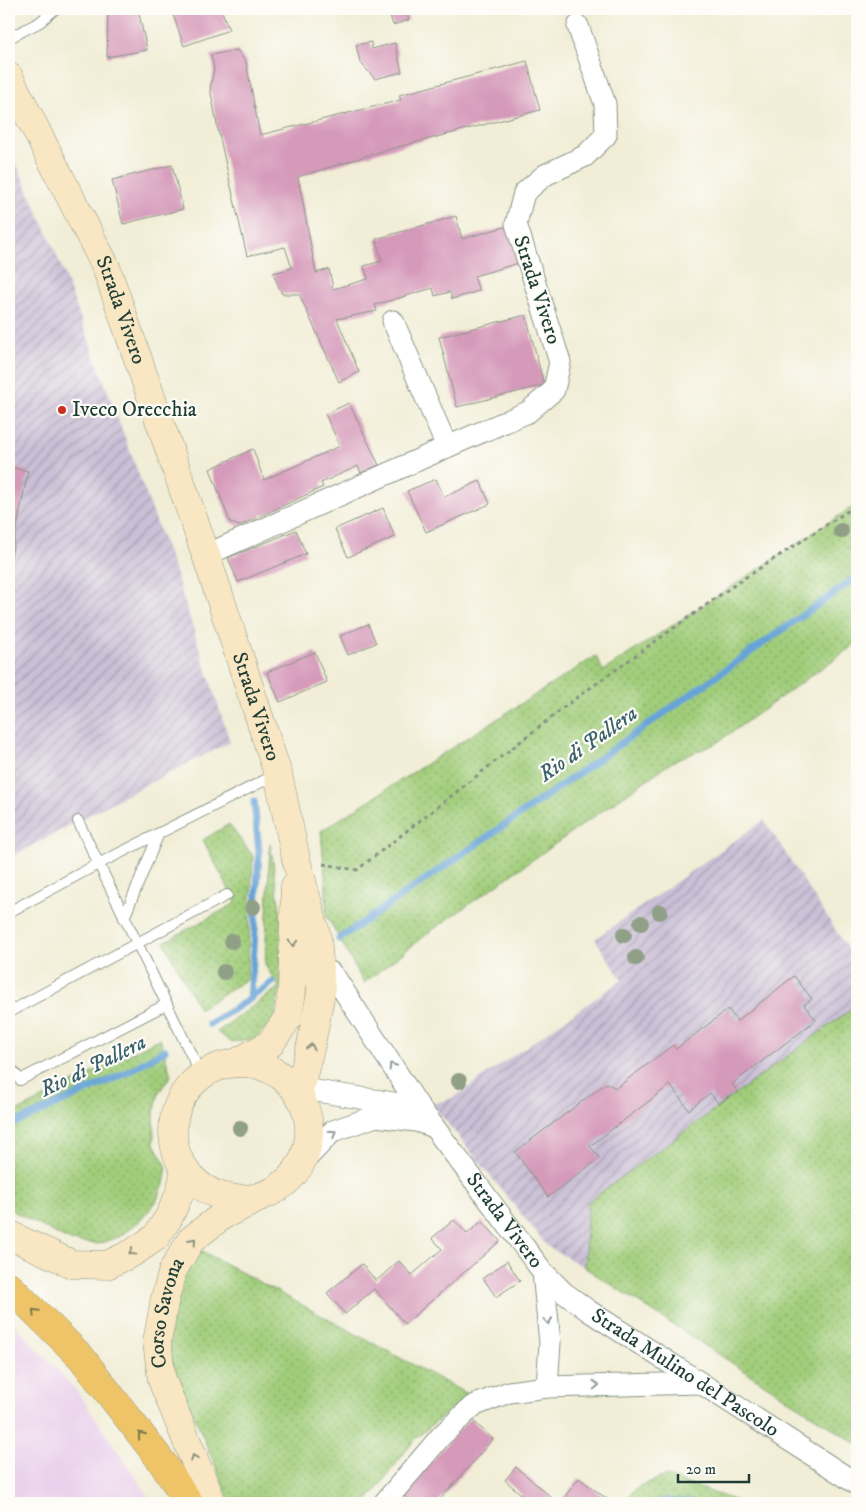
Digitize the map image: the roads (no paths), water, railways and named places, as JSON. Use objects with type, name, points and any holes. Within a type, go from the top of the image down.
[{"type":"main road","points":[[9,1286],[81,1357],[162,1462],[189,1503]]},
{"type":"street","name":"Strada Vivero","points":[[206,556],[528,412],[554,390],[560,362],[516,224],[524,193],[545,175],[585,156],[606,135],[606,104],[578,26]]},
{"type":"street","name":"Strada Vivero","points":[[9,77],[106,267],[206,556],[278,774],[296,860],[317,938],[321,992],[311,1045],[298,1094]]},
{"type":"street","points":[[393,321],[447,447]]},
{"type":"street","name":"Strada Vivero","points":[[236,1063],[270,1044],[288,1018],[292,991],[296,860]]},
{"type":"street","name":"Strada Vivero","points":[[319,967],[330,972],[336,979],[432,1126],[543,1272],[550,1343],[547,1387]]},
{"type":"street","points":[[299,1166],[306,1149],[309,1130],[306,1111],[298,1094],[286,1080],[271,1070],[254,1064],[236,1063],[218,1067],[201,1075],[186,1090],[176,1109],[172,1130],[175,1152],[185,1171],[202,1187],[223,1197],[247,1199],[270,1193],[286,1181],[332,1131],[376,1116],[416,1121],[432,1126]]},
{"type":"street","points":[[298,1094],[316,1091],[419,1107]]},
{"type":"street","name":"Corso Savona","points":[[9,1234],[72,1264],[107,1265],[134,1252],[156,1237],[169,1217],[179,1195],[185,1171]]},
{"type":"street","name":"Corso Savona","points":[[212,1503],[162,1380],[157,1342],[165,1298],[173,1270],[192,1240],[223,1215],[270,1193]]},
{"type":"street","name":"Strada Mulino del Pascolo","points":[[543,1272],[563,1292],[589,1311],[857,1484]]},
{"type":"street","points":[[384,1503],[442,1435],[473,1406],[509,1392],[547,1387],[700,1382]]},
{"type":"lane","points":[[9,38],[40,22],[55,9]]},
{"type":"lane","points":[[9,912],[98,864],[278,774]]},
{"type":"lane","points":[[78,821],[201,1075]]},
{"type":"lane","points":[[124,918],[160,833]]},
{"type":"lane","points":[[9,1012],[227,895]]},
{"type":"lane","points":[[9,1084],[167,1004]]},
{"type":"lane","points":[[9,1066],[20,1080]]},
{"type":"waterway","name":"Rio di Pallera","points":[[339,939],[535,804],[857,577]]},
{"type":"waterway","points":[[250,999],[259,852],[254,801]]},
{"type":"waterway","name":"Rio di Pallera","points":[[209,1024],[273,982]]},
{"type":"waterway","name":"Rio di Pallera","points":[[9,1126],[124,1074],[165,1050]]},
{"type":"waterway","points":[[658,1503],[663,1501],[693,1503]]},
{"type":"place","name":"Iveco Orecchia","points":[[62,410]]}]
